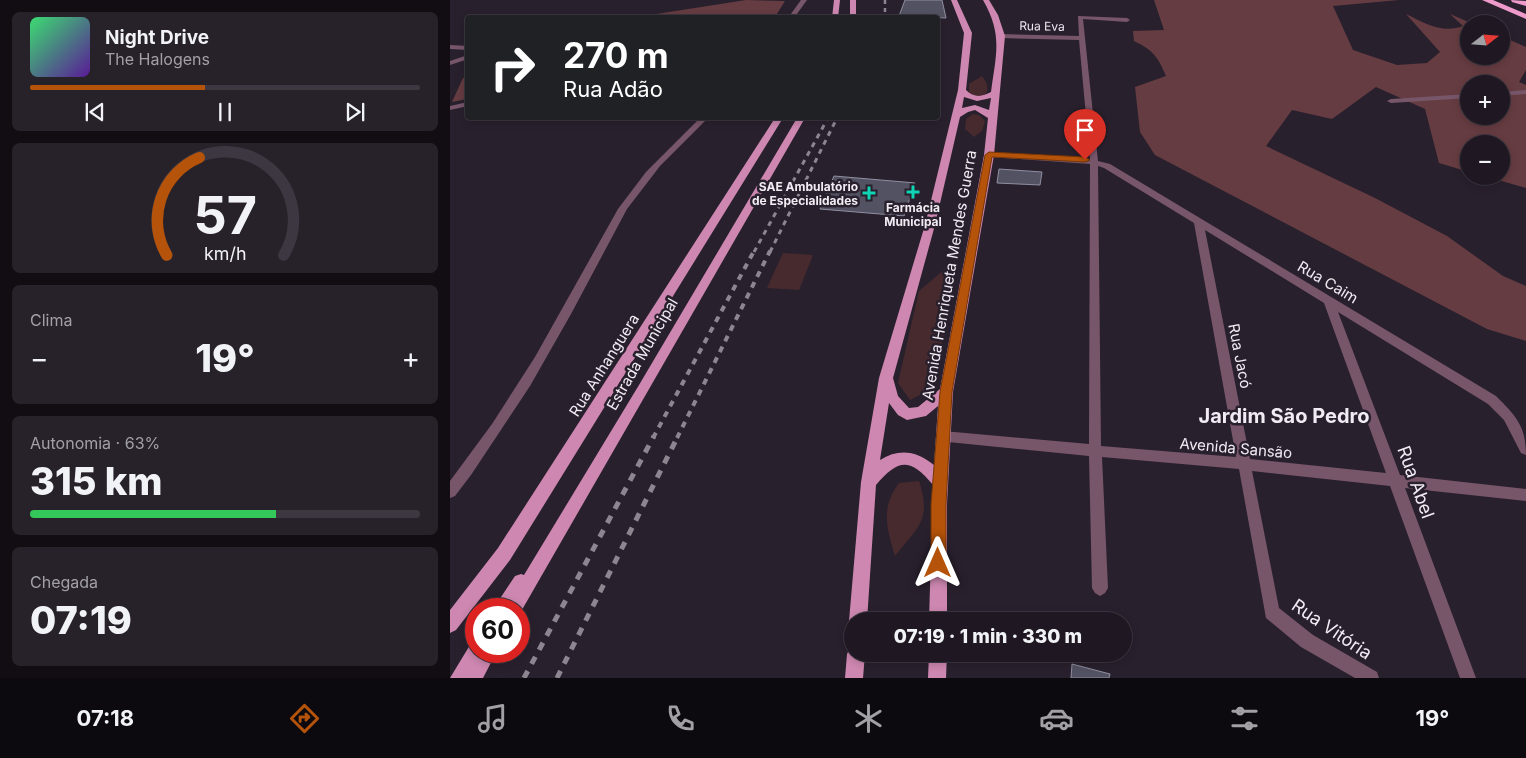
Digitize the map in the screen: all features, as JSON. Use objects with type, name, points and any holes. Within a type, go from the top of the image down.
[{"type":"highway","points":[[1486,0],[1526,17]]},
{"type":"highway","points":[[1507,0],[1526,6]]},
{"type":"highway","points":[[1515,0],[1526,6]]},
{"type":"main road","points":[[835,15],[837,0]]},
{"type":"main road","points":[[852,15],[853,0]]},
{"type":"main road","points":[[859,612],[869,482],[886,378],[928,232],[962,90],[968,33],[954,0]]},
{"type":"main road","name":"Avenida Henriqueta Mendes Guerra","points":[[938,612],[938,504],[941,484],[946,392],[989,155],[1001,36],[995,15],[986,0]]},
{"type":"main road","points":[[962,90],[967,96],[976,99],[995,93]]},
{"type":"main road","points":[[955,117],[964,109],[974,108],[988,112],[994,119]]},
{"type":"main road","name":"Rua Anhanguera","points":[[450,624],[504,554],[778,120]]},
{"type":"main road","name":"Estrada Municipal","points":[[520,598],[616,438],[800,120]]},
{"type":"main road","points":[[886,378],[895,403],[898,408],[907,414],[921,412],[946,392]]},
{"type":"main road","points":[[869,482],[886,464],[904,458],[922,463],[932,471],[941,484]]},
{"type":"main road","points":[[509,598],[548,550]]},
{"type":"main road","points":[[854,678],[855,662]]},
{"type":"main road","points":[[937,678],[938,662]]},
{"type":"main road","points":[[460,678],[469,663]]},
{"type":"main road","points":[[473,678],[481,663]]},
{"type":"street","points":[[792,15],[804,0]]},
{"type":"street","points":[[1100,588],[1095,452],[1094,161],[1080,17],[1128,20]]},
{"type":"street","name":"Rua Eva","points":[[1001,36],[1082,38]]},
{"type":"street","points":[[450,47],[465,48]]},
{"type":"street","points":[[450,63],[465,58]]},
{"type":"street","points":[[1510,93],[1526,92]]},
{"type":"street","points":[[1391,101],[1460,97]]},
{"type":"street","points":[[450,108],[465,105]]},
{"type":"street","points":[[450,492],[526,382],[566,314],[594,258],[621,211],[647,176],[702,120]]},
{"type":"street","points":[[989,155],[1094,161]]},
{"type":"street","name":"Rua Caim","points":[[1094,161],[1328,299],[1492,400],[1508,416],[1526,449]]},
{"type":"street","name":"Rua Jacó","points":[[1199,223],[1272,612]]},
{"type":"street","name":"Rua Abel","points":[[1328,299],[1468,678]]},
{"type":"street","name":"Avenida Sansão","points":[[943,437],[1244,464],[1526,495]]},
{"type":"street","name":"Rua Vitória","points":[[1272,612],[1307,641],[1370,678]]},
{"type":"shaded area","points":[[746,0],[785,1],[776,15],[650,15]]},
{"type":"shaded area","points":[[1154,0],[1399,0],[1333,6],[1353,50],[1397,65],[1427,63],[1440,52],[1406,14],[1441,28],[1460,27],[1460,65],[1510,65],[1510,40],[1526,47],[1526,70],[1519,82],[1526,85],[1526,188],[1510,183],[1510,135],[1460,135],[1460,169],[1439,163],[1425,109],[1376,87],[1332,119],[1292,110],[1266,146],[1375,198],[1447,236],[1503,276],[1526,286],[1526,341],[1487,329],[1155,155],[1140,132],[1135,87],[1166,76],[1154,55],[1134,41],[1133,31],[1164,30]]},
{"type":"shaded area","points":[[1450,14],[1460,18],[1460,23]]},
{"type":"shaded area","points":[[982,76],[987,86],[987,92],[982,97],[977,98],[969,93],[969,84]]},
{"type":"shaded area","points":[[463,78],[465,78],[465,99],[452,102]]},
{"type":"shaded area","points":[[973,114],[979,115],[985,121],[982,131],[974,137],[965,129],[966,119]]},
{"type":"shaded area","points":[[783,253],[813,255],[799,290],[767,288]]},
{"type":"shaded area","points":[[945,269],[953,290],[933,388],[910,400],[898,383],[919,291]]},
{"type":"shaded area","points":[[919,481],[923,494],[923,514],[916,530],[895,556],[887,519],[889,501],[899,483]]},
{"type":"building","points":[[905,0],[942,0],[946,18],[940,18],[940,15],[899,15]]},
{"type":"building","points":[[999,169],[1042,172],[1040,185],[997,183]]},
{"type":"building","points":[[834,176],[915,183],[904,216],[820,209]]},
{"type":"building","points":[[1072,664],[1110,674],[1109,678],[1071,678]]},
{"type":"railway","points":[[885,0],[885,15]]},
{"type":"railway","points":[[754,252],[827,120]]},
{"type":"railway","points":[[770,252],[836,120]]},
{"type":"railway","points":[[653,438],[754,251]]},
{"type":"railway","points":[[677,438],[770,251]]},
{"type":"railway","points":[[524,678],[654,436]]},
{"type":"railway","points":[[557,678],[677,438]]},
{"type":"place","name":"Farmácia Municipal","points":[[913,192]]},
{"type":"place","name":"SAE Ambulatório de Especialidades","points":[[869,193]]},
{"type":"district","name":"Jardim São Pedro","points":[[1284,416]]},
{"type":"route","points":[[938,563],[938,504],[941,484],[946,392],[989,155],[1085,160]]}]
